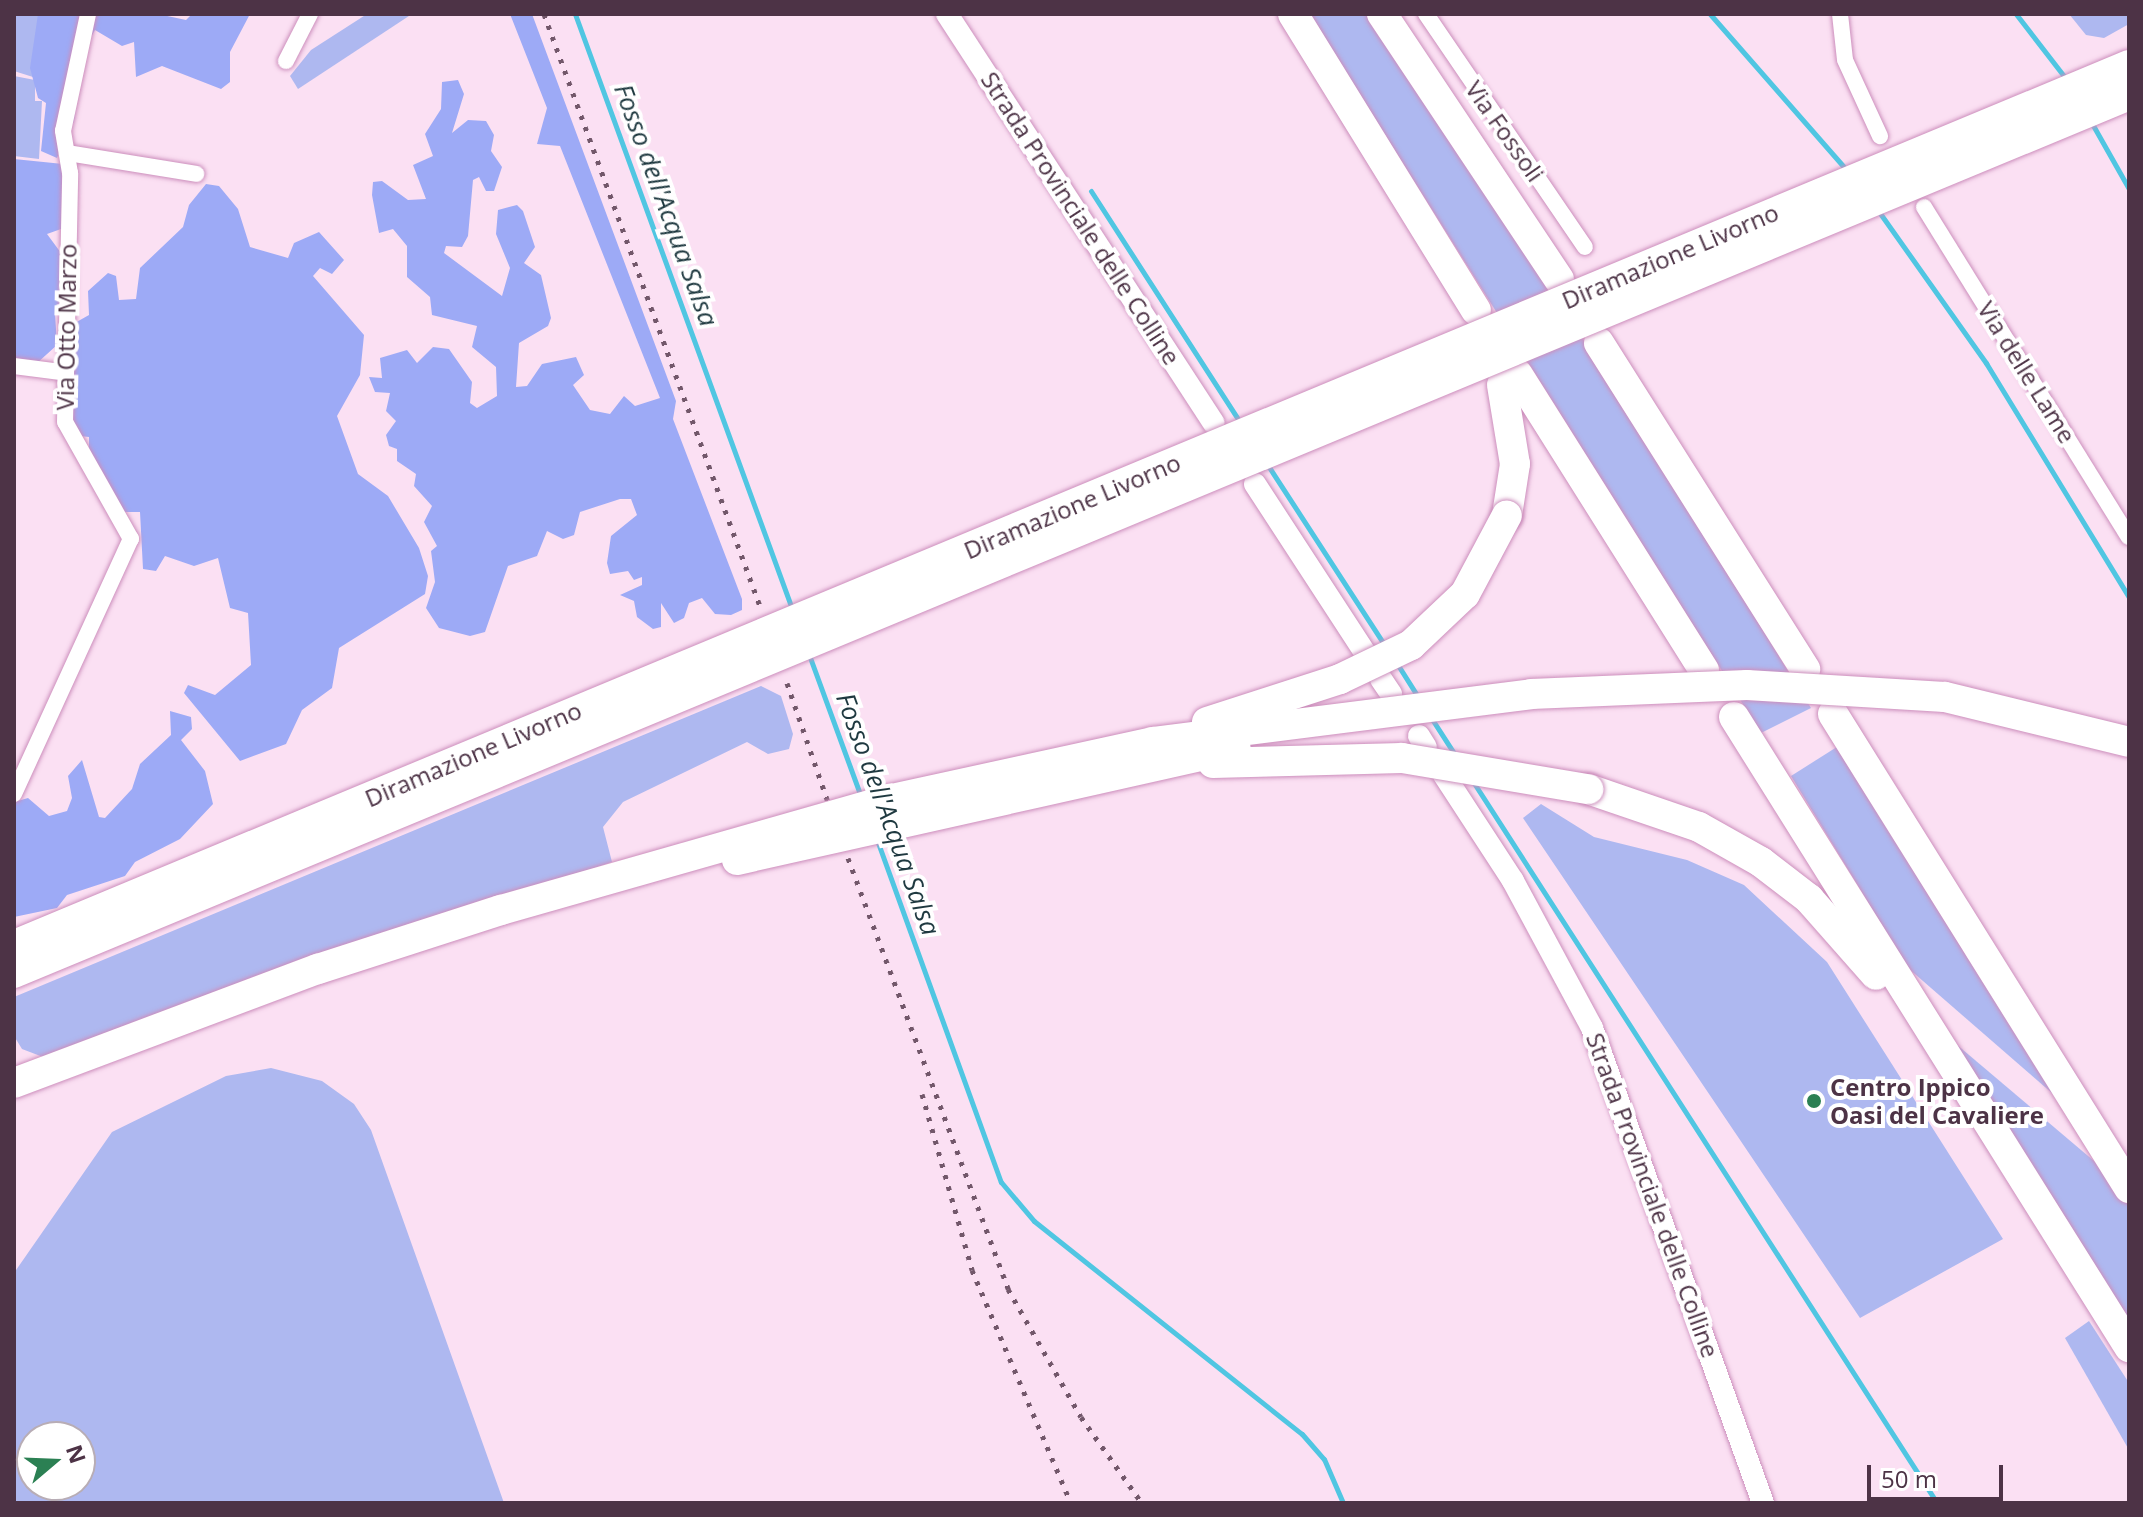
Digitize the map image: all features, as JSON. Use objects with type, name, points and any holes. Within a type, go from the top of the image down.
[{"type":"highway","points":[[1293,14],[1476,310]]},
{"type":"highway","points":[[1382,14],[1559,279]]},
{"type":"highway","name":"Diramazione Livorno","points":[[14,945],[2129,65]]},
{"type":"highway","name":"Diramazione Livorno","points":[[14,973],[2129,95]]},
{"type":"highway","points":[[1599,343],[1805,669]]},
{"type":"highway","points":[[14,1098],[351,973],[629,888],[1156,754],[1340,679],[1411,645],[1465,594],[1507,515],[1515,464],[1510,380],[1704,670]]},
{"type":"highway","points":[[14,1083],[318,969],[562,892],[883,801],[1156,754],[1531,694],[1770,685],[1945,697],[2129,742]]},
{"type":"highway","points":[[1156,754],[1283,740],[1463,714],[1701,699],[1944,710],[2129,755]]},
{"type":"highway","points":[[1833,714],[2129,1188]]},
{"type":"highway","points":[[1734,717],[2129,1347]]},
{"type":"highway","points":[[1156,754],[1402,758],[1588,789],[1699,827],[1786,880],[1861,954],[1952,1064]]},
{"type":"highway","points":[[2010,994],[2129,1152]]},
{"type":"main road","name":"Strada Provinciale delle Colline","points":[[947,14],[1214,423]]},
{"type":"main road","points":[[1255,484],[1367,656]]},
{"type":"main road","name":"Strada Provinciale delle Colline","points":[[1444,775],[1513,881],[1592,1028],[1763,1503]]},
{"type":"street","name":"Via Otto Marzo","points":[[14,794],[131,539],[65,422],[61,372],[67,153],[63,131],[70,83],[88,14]]},
{"type":"street","points":[[286,61],[310,14]]},
{"type":"street","name":"Via Fossoli","points":[[1426,14],[1585,247]]},
{"type":"street","points":[[1840,14],[1845,60],[1880,136]]},
{"type":"street","points":[[67,153],[196,174]]},
{"type":"street","name":"Via delle Lame","points":[[1924,207],[2129,537]]},
{"type":"street","points":[[14,366],[61,372]]},
{"type":"shaded area","points":[[14,14],[50,14],[33,77],[14,71]]},
{"type":"shaded area","points":[[38,14],[158,14],[186,20],[192,14],[250,14],[230,52],[230,82],[221,89],[162,66],[136,77],[134,42],[122,46],[95,30],[83,51],[74,121],[57,158],[41,151],[46,103],[38,98],[30,68]]},
{"type":"shaded area","points":[[367,14],[412,14],[298,89],[290,76],[311,50]]},
{"type":"shaded area","points":[[510,14],[532,14],[676,401],[673,419],[742,599],[742,610],[731,615],[715,614],[702,598],[689,603],[684,618],[674,623],[661,603],[661,627],[653,629],[637,617],[634,601],[620,595],[642,585],[642,577],[634,580],[628,571],[610,574],[607,563],[611,536],[637,515],[631,499],[620,499],[580,512],[574,535],[563,539],[547,531],[537,556],[508,566],[485,632],[470,636],[439,628],[426,608],[435,582],[431,551],[437,546],[424,522],[432,506],[414,486],[416,474],[397,461],[397,449],[389,446],[386,435],[396,421],[386,411],[390,393],[375,392],[369,377],[382,378],[380,358],[407,350],[417,363],[433,347],[449,349],[472,382],[470,403],[477,408],[497,396],[496,367],[472,347],[477,326],[432,315],[430,297],[407,277],[407,246],[393,229],[379,233],[372,195],[373,182],[382,181],[408,200],[426,199],[413,165],[433,156],[425,134],[441,109],[442,82],[458,80],[464,94],[452,133],[468,120],[486,121],[494,135],[491,151],[502,167],[494,191],[486,191],[479,177],[473,180],[468,236],[462,247],[446,246],[444,253],[502,296],[510,268],[496,234],[498,210],[517,205],[523,211],[535,247],[524,263],[541,275],[551,318],[548,326],[519,343],[516,387],[527,386],[542,364],[576,357],[584,375],[573,385],[590,410],[610,414],[624,396],[635,406],[660,398],[560,146],[537,144],[547,108]]},
{"type":"shaded area","points":[[1309,14],[1368,14],[1461,142],[1811,708],[1761,733]]},
{"type":"shaded area","points":[[2069,14],[2129,14],[2129,24],[2104,38],[2086,35]]},
{"type":"shaded area","points":[[14,76],[35,80],[35,101],[42,101],[39,159],[14,156]]},
{"type":"shaded area","points":[[14,159],[63,164],[61,229],[47,234],[64,257],[63,301],[55,313],[57,345],[36,364],[14,363]]},
{"type":"shaded area","points":[[206,184],[219,186],[238,209],[250,247],[288,258],[294,243],[319,232],[344,260],[332,274],[320,268],[313,276],[364,335],[360,375],[337,416],[358,474],[388,496],[419,548],[428,576],[425,594],[339,648],[332,688],[302,710],[286,744],[240,761],[184,693],[188,685],[215,695],[251,665],[248,613],[230,608],[218,558],[194,566],[165,556],[156,571],[143,569],[140,512],[115,512],[89,458],[89,437],[80,436],[61,409],[74,374],[73,324],[89,315],[88,291],[108,273],[116,276],[119,300],[136,299],[140,268],[183,227],[189,205]]},
{"type":"shaded area","points":[[761,686],[781,696],[793,734],[789,749],[768,754],[747,742],[623,802],[603,827],[612,862],[43,1057],[22,1049],[14,1036],[14,997]]},
{"type":"shaded area","points":[[170,711],[191,717],[192,729],[181,740],[205,771],[213,804],[180,839],[135,862],[125,876],[67,895],[57,908],[14,917],[14,802],[28,798],[49,816],[67,811],[72,798],[68,776],[82,760],[99,817],[105,818],[132,789],[140,764],[171,735]]},
{"type":"shaded area","points":[[1840,745],[2068,1107],[1908,968],[1791,776]]},
{"type":"shaded area","name":"Centro Ippico Oasi del Cavaliere","points":[[1541,804],[1594,837],[1687,860],[1744,885],[1827,962],[2003,1239],[1860,1318],[1523,818]]},
{"type":"shaded area","points":[[1956,1044],[2107,1172],[2129,1207],[2129,1321]]},
{"type":"shaded area","points":[[271,1068],[322,1081],[354,1104],[371,1130],[504,1503],[14,1503],[14,1273],[112,1132],[226,1076]]},
{"type":"shaded area","points":[[2089,1321],[2129,1383],[2129,1450],[2065,1338]]},
{"type":"waterway","name":"Fosso dell'Acqua Salsa","points":[[575,14],[792,609]]},
{"type":"waterway","points":[[1710,14],[1849,173]]},
{"type":"waterway","points":[[2016,14],[2067,80]]},
{"type":"waterway","points":[[2090,120],[2129,189]]},
{"type":"waterway","points":[[1091,191],[1240,422]]},
{"type":"waterway","points":[[1877,209],[1986,363],[2129,597]]},
{"type":"waterway","points":[[1267,464],[1386,647]]},
{"type":"waterway","name":"Fosso dell'Acqua Salsa","points":[[808,652],[861,797]]},
{"type":"waterway","points":[[1396,662],[1418,697]]},
{"type":"waterway","points":[[1430,716],[1455,755]]},
{"type":"waterway","points":[[1472,780],[1937,1503]]},
{"type":"waterway","name":"Fosso dell'Acqua Salsa","points":[[877,840],[1001,1182],[1034,1221],[1302,1434],[1324,1459],[1343,1503]]},
{"type":"railway","points":[[544,14],[761,609]]},
{"type":"railway","points":[[787,683],[828,802]]},
{"type":"railway","points":[[848,858],[1008,1289],[1081,1417],[1142,1503]]},
{"type":"railway","points":[[922,1094],[972,1270],[1071,1503]]},
{"type":"place","name":"Centro Ippico Oasi del Cavaliere","points":[[1814,1101]]}]
